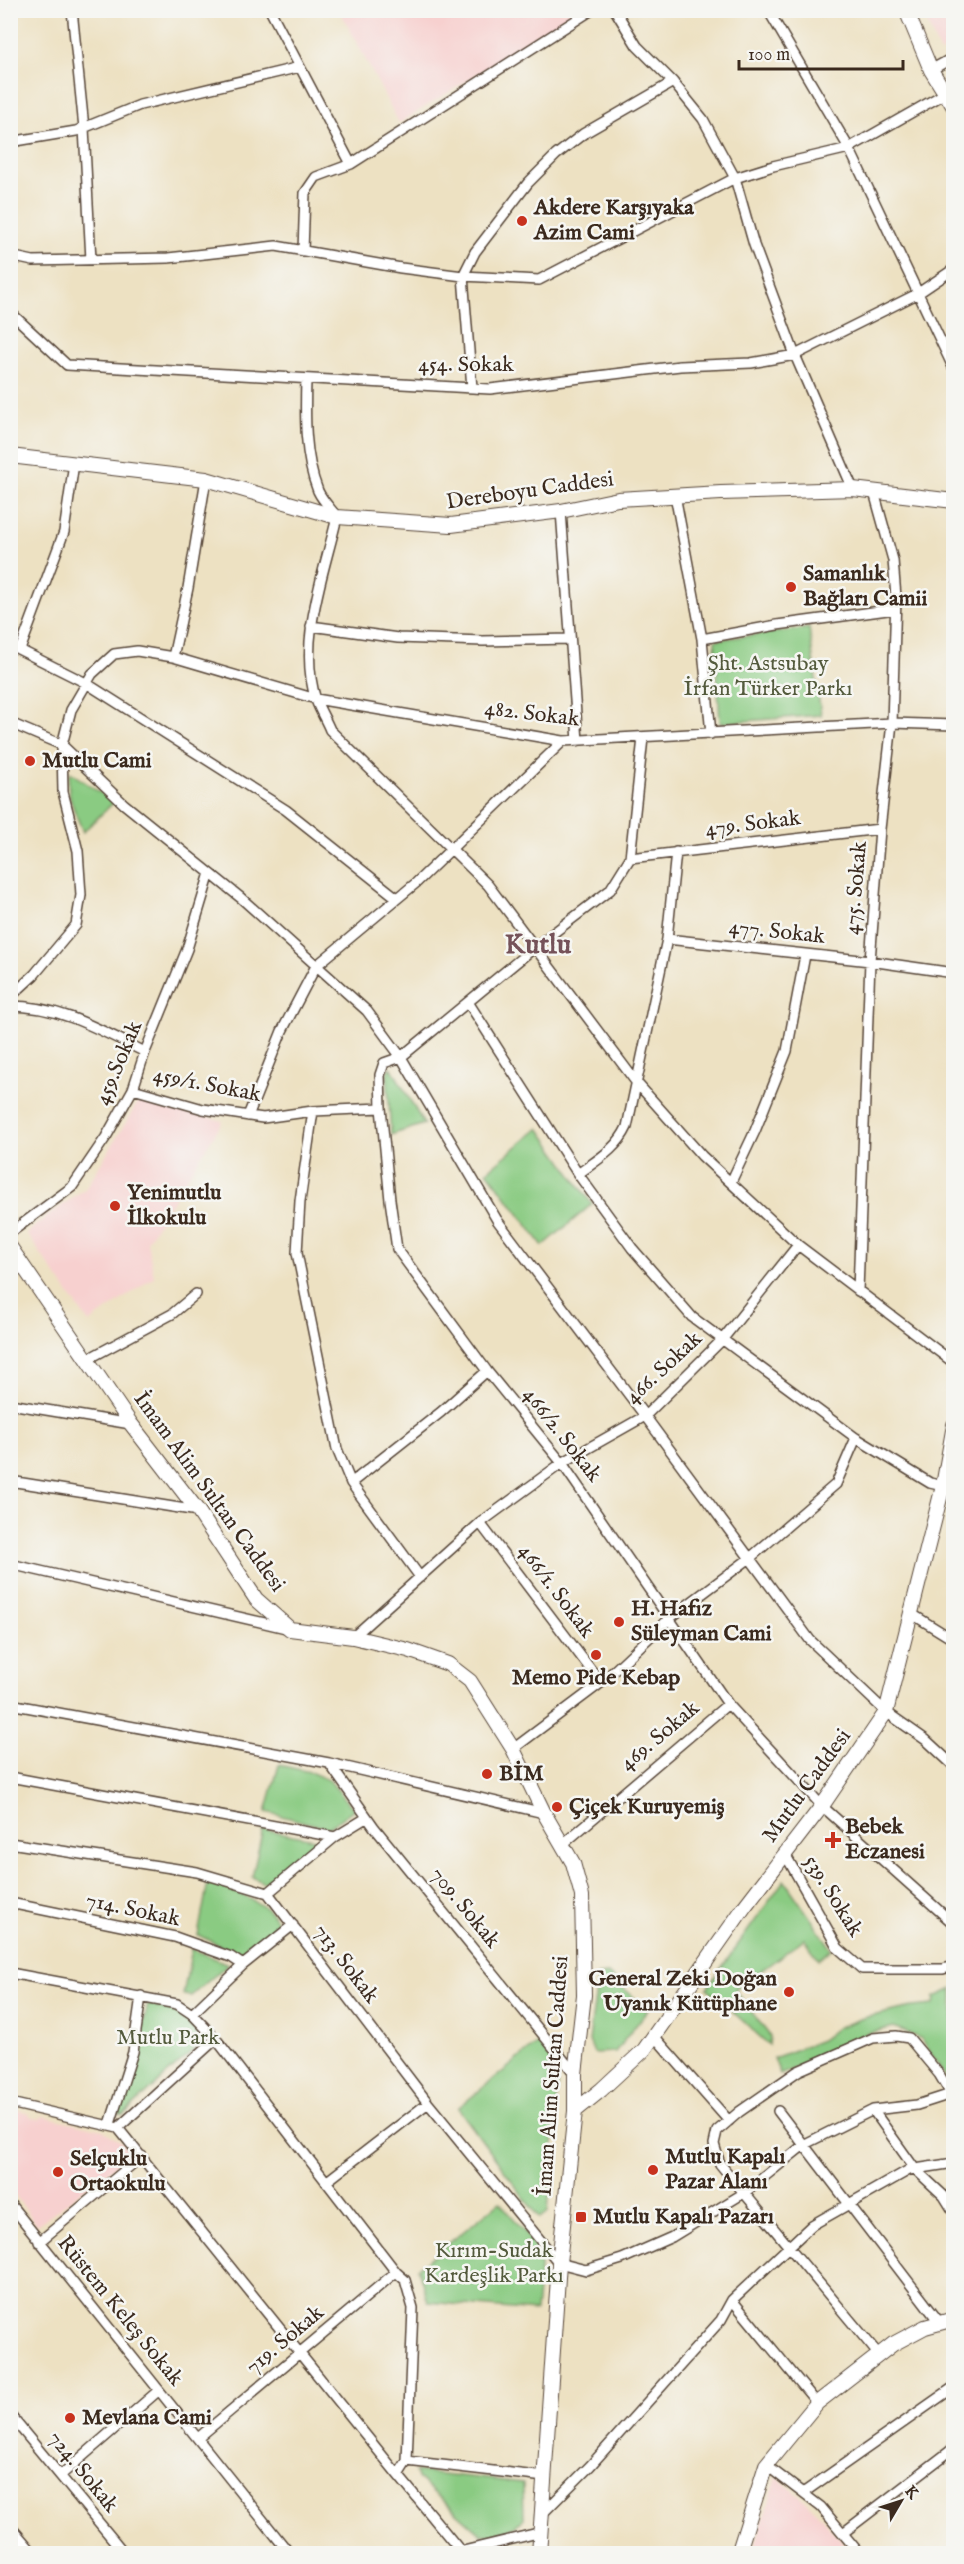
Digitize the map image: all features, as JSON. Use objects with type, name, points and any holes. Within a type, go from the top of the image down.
[{"type":"street","points":[[72,10],[84,128],[91,260]]},
{"type":"street","points":[[270,10],[351,164]]},
{"type":"street","points":[[303,251],[305,193],[316,177],[351,164],[592,10]]},
{"type":"street","points":[[615,10],[637,46],[673,82],[703,119],[735,178],[754,245],[795,355],[853,489]]},
{"type":"street","points":[[768,10],[849,148],[954,369]]},
{"type":"street","points":[[906,10],[931,70],[954,107]]},
{"type":"street","points":[[931,70],[954,57]]},
{"type":"street","points":[[10,142],[84,128],[140,105],[300,67]]},
{"type":"street","points":[[472,388],[463,276],[474,252],[528,183],[556,155],[584,134],[673,82]]},
{"type":"street","points":[[10,256],[33,261],[168,258],[276,246],[401,268],[463,276],[540,280],[735,178],[773,166],[849,148],[944,94]]},
{"type":"street","name":"454. Sokak","points":[[10,312],[67,364],[490,389],[680,366],[751,363],[795,355],[917,294],[954,269]]},
{"type":"street","points":[[306,379],[305,418],[310,459],[318,492],[337,517],[311,626],[310,657],[316,699],[330,730],[488,885],[636,1082],[702,1156],[798,1245],[954,1363]]},
{"type":"street","name":"Dereboyu Caddesi","points":[[10,456],[206,479],[337,517],[450,525],[561,511],[618,499],[675,495],[853,489],[902,493],[954,501]]},
{"type":"street","points":[[74,463],[64,532],[15,648],[87,683],[286,810],[397,898]]},
{"type":"street","points":[[173,657],[188,588],[206,479]]},
{"type":"street","name":"475. Sokak","points":[[858,1291],[870,961],[880,829],[892,723],[896,597],[893,560],[874,492]]},
{"type":"street","points":[[902,493],[954,511]]},
{"type":"street","points":[[675,495],[702,639],[711,734]]},
{"type":"street","points":[[561,511],[578,741]]},
{"type":"street","points":[[702,639],[777,625],[895,609]]},
{"type":"street","points":[[311,626],[398,638],[483,641],[570,639]]},
{"type":"street","name":"482. Sokak","points":[[87,683],[92,674],[114,654],[137,651],[173,657],[316,699],[563,741],[892,723],[954,725]]},
{"type":"street","points":[[10,997],[40,969],[76,926],[81,895],[78,851],[63,792],[62,745],[71,710],[87,683]]},
{"type":"street","points":[[10,723],[62,745],[124,804],[210,873],[367,1011],[401,1056],[496,1220],[645,1416],[810,1640],[886,1712],[926,1740],[954,1766]]},
{"type":"street","points":[[401,1056],[535,947],[610,890],[630,858],[643,738]]},
{"type":"street","points":[[248,1116],[282,1031],[316,966],[416,883],[563,741]]},
{"type":"street","name":"479. Sokak","points":[[630,858],[880,829]]},
{"type":"street","points":[[578,1174],[621,1140],[627,1127],[667,939],[676,852]]},
{"type":"street","name":"459.Sokak","points":[[10,1233],[72,1187],[106,1137],[133,1089],[145,1052],[187,949],[210,873]]},
{"type":"street","name":"477. Sokak","points":[[667,939],[870,961],[954,973]]},
{"type":"street","points":[[730,1182],[755,1131],[787,1051],[805,955]]},
{"type":"street","points":[[468,1002],[578,1174],[632,1248],[692,1317],[856,1438],[930,1483],[948,1485]]},
{"type":"street","points":[[10,1006],[31,1006],[59,1011],[145,1052]]},
{"type":"street","name":"466/2. Sokak","points":[[401,1056],[384,1063],[380,1075],[381,1108],[397,1249],[487,1371],[562,1463],[728,1704],[822,1806],[954,1924]]},
{"type":"street","name":"459/1. Sokak","points":[[133,1089],[203,1108],[263,1118],[313,1111],[381,1108]]},
{"type":"street","points":[[313,1111],[300,1201],[297,1253],[337,1449],[351,1483],[420,1577]]},
{"type":"street","name":"466. Sokak","points":[[353,1637],[480,1523],[562,1463],[645,1416],[723,1340],[798,1245]]},
{"type":"street","name":"İmam Alim Sultan Caddesi","points":[[10,1247],[131,1424],[198,1511],[256,1599],[290,1629],[353,1637],[408,1650],[448,1664],[470,1681],[513,1749],[544,1813],[573,1863],[582,1896],[584,1995],[575,2074],[575,2111],[559,2263],[539,2553]]},
{"type":"street","points":[[88,1359],[171,1314],[196,1294]]},
{"type":"street","points":[[351,1483],[441,1412],[487,1371]]},
{"type":"street","points":[[10,1404],[131,1424]]},
{"type":"street","name":"Mutlu Caddesi","points":[[575,2111],[644,2050],[784,1854],[822,1806],[886,1712],[948,1485],[954,1425]]},
{"type":"street","points":[[513,1749],[601,1683],[670,1618],[750,1558],[836,1484],[856,1438]]},
{"type":"street","points":[[10,1481],[198,1511]]},
{"type":"street","name":"466/1. Sokak","points":[[480,1523],[601,1683]]},
{"type":"street","points":[[10,1564],[290,1629]]},
{"type":"street","points":[[912,1614],[954,1640]]},
{"type":"street","points":[[10,1704],[329,1764],[544,1813]]},
{"type":"street","name":"469. Sokak","points":[[562,1845],[728,1704]]},
{"type":"street","name":"709. Sokak","points":[[329,1764],[366,1818],[575,2074]]},
{"type":"street","points":[[10,1777],[335,1837]]},
{"type":"street","points":[[10,1843],[197,1872],[268,1893],[335,1837],[366,1818]]},
{"type":"street","name":"539. Sokak","points":[[784,1854],[838,1948],[862,1969],[943,1969],[954,1966]]},
{"type":"street","name":"713. Sokak","points":[[268,1893],[428,2103],[559,2263]]},
{"type":"street","name":"714. Sokak","points":[[10,1903],[175,1937],[231,1957],[243,1965]]},
{"type":"street","points":[[192,2014],[243,1965],[293,1926]]},
{"type":"street","points":[[10,1973],[177,2004],[192,2014],[216,2039],[396,2272],[405,2280],[413,2308],[407,2461],[398,2475]]},
{"type":"street","points":[[114,2126],[133,2052],[141,1996]]},
{"type":"street","points":[[654,2036],[729,2121]]},
{"type":"street","points":[[559,2263],[586,2270],[622,2259],[672,2237],[744,2193],[805,2144],[873,2110],[917,2105],[953,2094],[909,2038],[886,2036],[844,2049],[798,2071],[717,2131],[714,2144],[720,2164],[744,2193],[787,2246],[879,2355]]},
{"type":"street","points":[[114,2126],[216,2039]]},
{"type":"street","points":[[10,2103],[114,2126],[142,2156],[458,2552],[542,2532]]},
{"type":"street","points":[[327,2182],[428,2103]]},
{"type":"street","points":[[778,2110],[940,2323]]},
{"type":"street","points":[[873,2110],[915,2169],[944,2196],[954,2212]]},
{"type":"street","points":[[39,2242],[142,2156]]},
{"type":"street","points":[[543,2513],[590,2466],[721,2320],[732,2300],[787,2246],[812,2225],[909,2170],[954,2163]]},
{"type":"street","name":"Rüstem Keleş Sokak","points":[[10,2204],[290,2553]]},
{"type":"street","name":"719. Sokak","points":[[198,2438],[396,2272]]},
{"type":"street","points":[[732,2300],[817,2403]]},
{"type":"street","points":[[738,2553],[766,2465],[817,2403],[893,2344],[925,2327],[954,2319]]},
{"type":"street","points":[[803,2493],[954,2387]]},
{"type":"street","points":[[61,2475],[158,2391]]},
{"type":"street","name":"724. Sokak","points":[[10,2415],[125,2553]]},
{"type":"street","points":[[843,2533],[954,2448]]},
{"type":"street","points":[[407,2461],[545,2477]]},
{"type":"street","points":[[766,2465],[821,2506],[860,2553]]},
{"type":"street","points":[[10,2526],[34,2553]]},
{"type":"shaded area","points":[[340,11],[576,11],[399,123]]},
{"type":"shaded area","points":[[922,11],[953,11],[953,46],[940,53]]},
{"type":"shaded area","name":"Yenimutlu İlkokulu","points":[[140,1099],[223,1121],[147,1241],[154,1277],[89,1323],[27,1234],[86,1188]]},
{"type":"shaded area","name":"Selçuklu Ortaokulu","points":[[11,2109],[28,2113],[31,2118],[40,2119],[43,2116],[103,2130],[123,2143],[130,2154],[37,2225],[11,2190]]},
{"type":"shaded area","points":[[777,2477],[817,2512],[851,2553],[752,2554]]},
{"type":"green space","name":"Şht. Astsubay İrfan Türker Parkı","points":[[809,628],[821,715],[720,723],[715,640]]},
{"type":"green space","points":[[70,772],[114,802],[83,832],[70,795]]},
{"type":"green space","points":[[391,1067],[424,1124],[391,1135],[387,1072]]},
{"type":"green space","points":[[539,1128],[592,1204],[543,1246],[487,1171]]},
{"type":"green space","points":[[279,1765],[310,1772],[329,1780],[354,1809],[328,1828],[266,1812]]},
{"type":"green space","points":[[263,1829],[318,1840],[264,1883],[252,1877]]},
{"type":"green space","points":[[784,1880],[832,1949],[819,1959],[804,1939],[735,1990],[770,2036],[769,2045],[707,1988]]},
{"type":"green space","points":[[208,1882],[259,1904],[268,1910],[277,1924],[240,1955],[198,1935]]},
{"type":"green space","points":[[192,1949],[228,1964],[191,1996],[183,1995]]},
{"type":"green space","points":[[608,1974],[648,2010],[615,2052],[594,2053],[589,2041],[598,1975]]},
{"type":"green space","points":[[953,1989],[953,2084],[950,2084],[922,2039],[894,2027],[869,2033],[780,2075],[774,2058],[821,2040],[838,2027],[863,2018],[912,2007],[934,2005],[935,1997]]},
{"type":"green space","name":"Mutlu Park","points":[[148,2004],[180,2016],[193,2025],[206,2039],[123,2115],[117,2112],[135,2057]]},
{"type":"green space","points":[[537,2044],[559,2066],[548,2212],[539,2218],[458,2108]]},
{"type":"green space","name":"Kırım-Sudak Kardeşlik Parkı","points":[[500,2202],[539,2249],[541,2259],[536,2311],[428,2302],[418,2268]]},
{"type":"green space","points":[[415,2471],[523,2483],[524,2518],[515,2526],[504,2531],[481,2534],[417,2478]]},
{"type":"place","name":"Akdere Karşıyaka Azim Cami","points":[[522,221]]},
{"type":"place","name":"Samanlık Bağları Camii","points":[[791,587]]},
{"type":"place","name":"Mutlu Cami","points":[[30,761]]},
{"type":"place","name":"Yenimutlu İlkokulu","points":[[115,1206]]},
{"type":"place","name":"H. Hafız Süleyman Cami","points":[[619,1622]]},
{"type":"place","name":"Memo Pide Kebap","points":[[596,1655]]},
{"type":"place","name":"BİM","points":[[487,1774]]},
{"type":"place","name":"Çiçek Kuruyemiş","points":[[557,1807]]},
{"type":"place","name":"Bebek Eczanesi","points":[[833,1840]]},
{"type":"place","name":"General Zeki Doğan Uyanık Kütüphane","points":[[789,1992]]},
{"type":"place","name":"Mutlu Kapalı Pazar Alanı","points":[[653,2170]]},
{"type":"place","name":"Selçuklu Ortaokulu","points":[[58,2172]]},
{"type":"place","name":"Mutlu Kapalı Pazarı","points":[[581,2217]]},
{"type":"place","name":"Mevlana Cami","points":[[70,2418]]},
{"type":"district","name":"Kutlu","points":[[538,945]]}]
